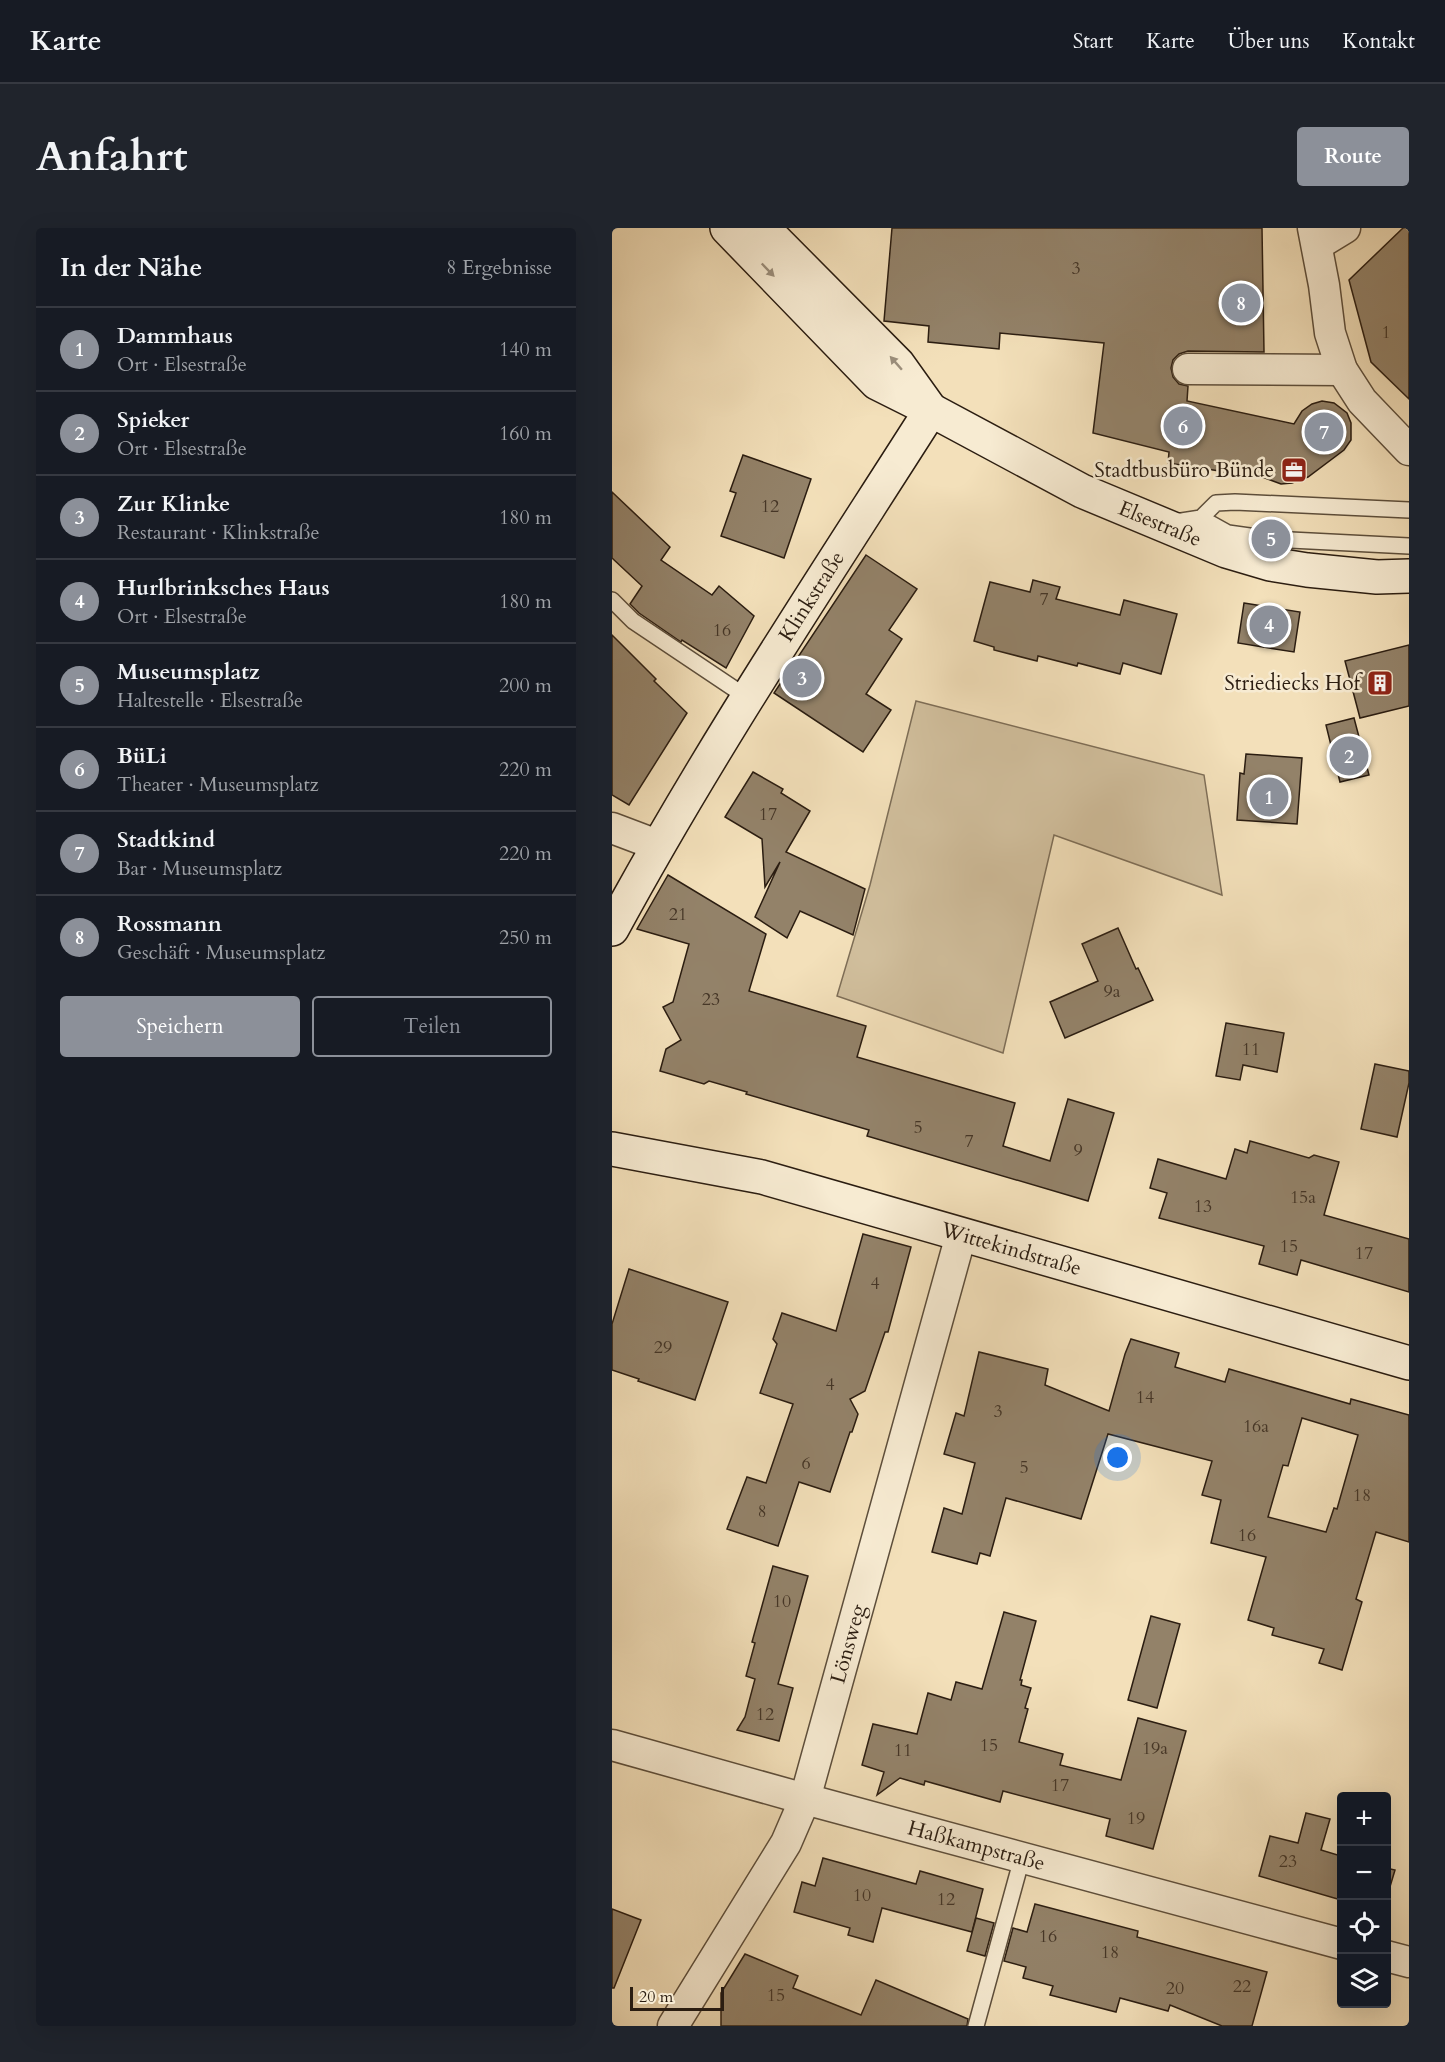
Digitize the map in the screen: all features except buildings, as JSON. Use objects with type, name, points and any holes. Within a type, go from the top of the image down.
[{"type":"street","name":"Elsestraße","points":[[727,228],[877,383],[1082,491],[1160,525],[1270,564],[1377,577],[1409,576]]},
{"type":"street","name":"Elsestraße","points":[[763,228],[898,363],[931,410]]},
{"type":"street","points":[[1345,228],[1315,236],[1330,333],[1342,370],[1362,401],[1409,450]]},
{"type":"street","points":[[1188,369],[1342,370]]},
{"type":"street","name":"Klinkstraße","points":[[612,929],[657,845],[931,410]]},
{"type":"street","points":[[612,828],[657,845]]},
{"type":"street","name":"Wittekindstraße","points":[[612,1149],[762,1177],[1409,1363]]},
{"type":"street","name":"Lönsweg","points":[[673,2026],[786,1843],[805,1799],[962,1235]]},
{"type":"street","name":"Haßkampstraße","points":[[612,1745],[1337,1943]]},
{"type":"street","points":[[1391,1957],[1409,1962]]},
{"type":"lane","points":[[1160,525],[1201,518],[1216,503],[1409,510]]},
{"type":"lane","points":[[1201,518],[1228,533],[1270,539],[1409,546]]},
{"type":"lane","points":[[612,600],[633,621],[748,698]]},
{"type":"lane","points":[[976,2026],[1022,1858]]},
{"type":"shaded area","points":[[916,701],[1204,775],[1222,895],[1054,835],[1003,1053],[837,996],[870,885]]},
{"type":"place","name":"Rossmann","points":[[1241,303]]},
{"type":"place","name":"BüLi","points":[[1183,426]]},
{"type":"place","name":"Stadtkind","points":[[1324,432]]},
{"type":"place","name":"Stadtbusbüro Bünde","points":[[1294,470]]},
{"type":"place","name":"Museumsplatz","points":[[1271,539]]},
{"type":"place","name":"Hurlbrinksches Haus","points":[[1269,625]]},
{"type":"place","name":"Zur Klinke","points":[[802,678]]},
{"type":"place","name":"Striediecks Hof","points":[[1380,683]]},
{"type":"place","name":"Spieker","points":[[1349,756]]},
{"type":"place","name":"Dammhaus","points":[[1269,797]]}]
